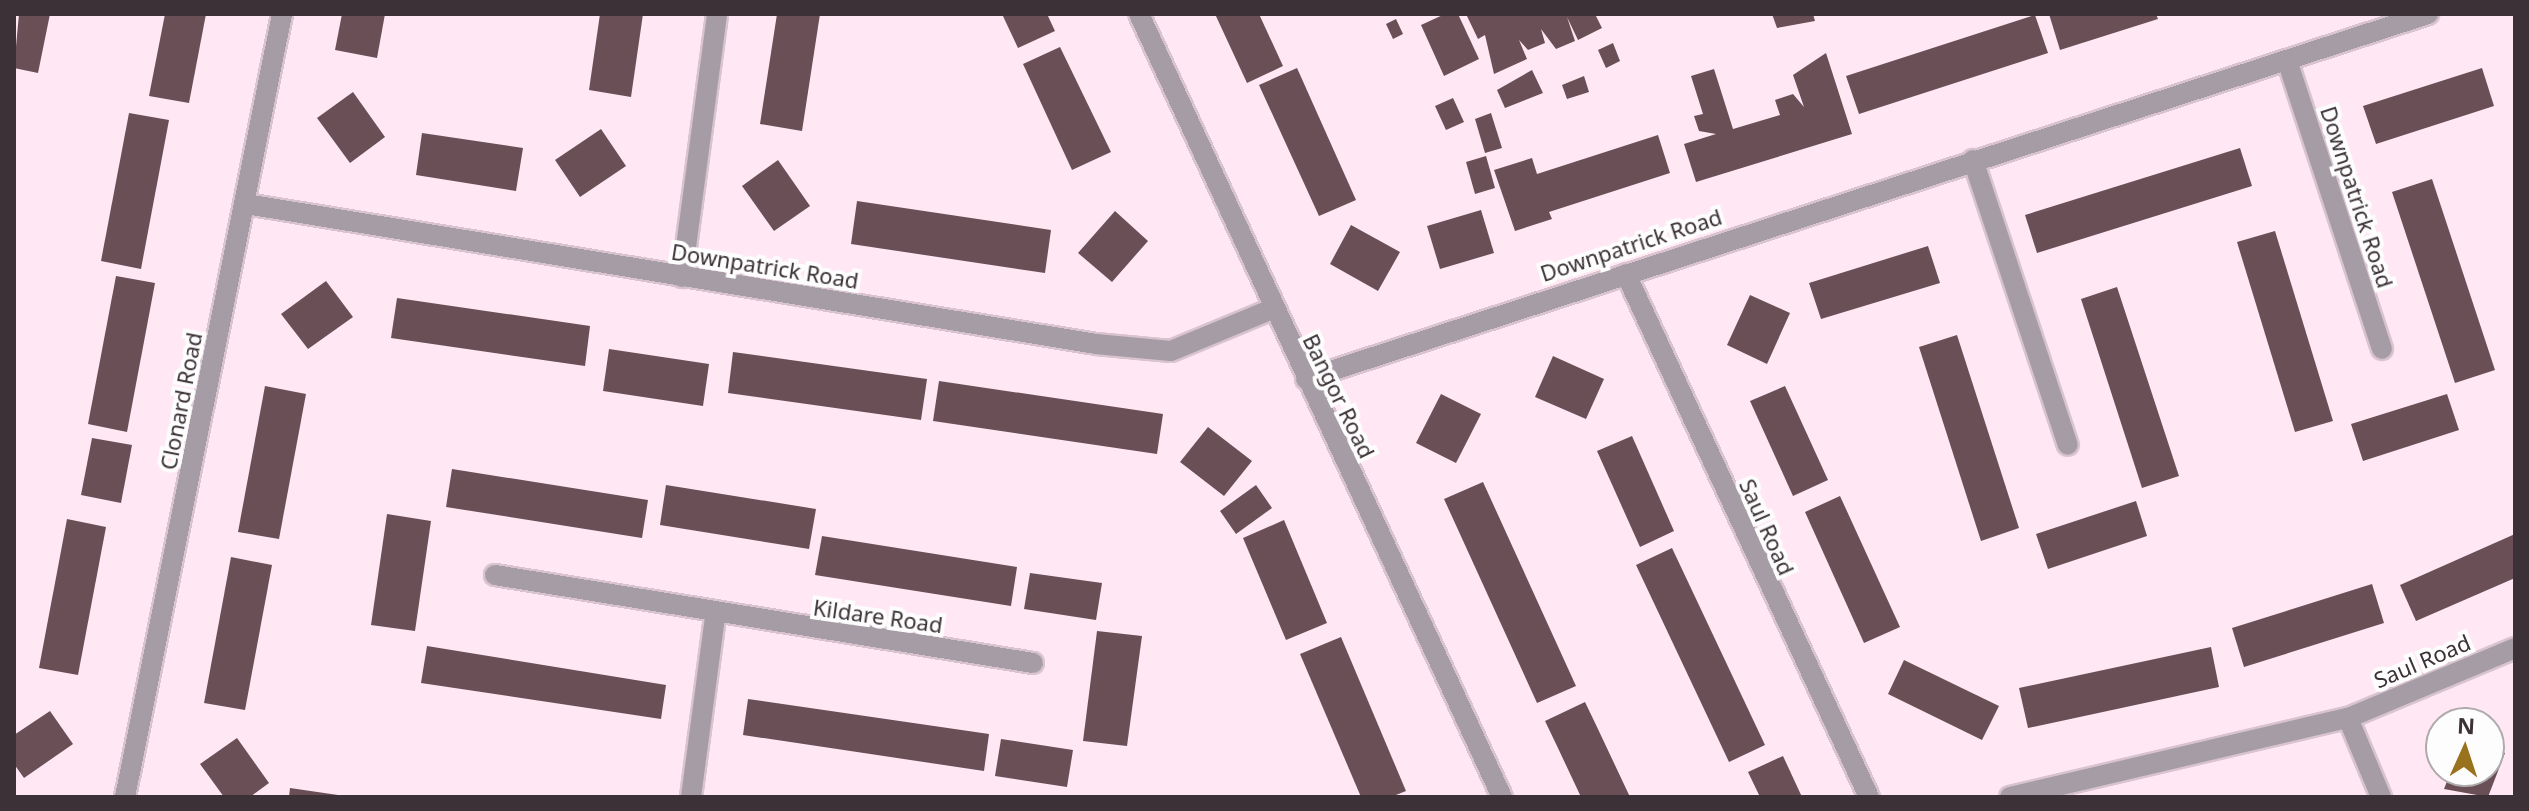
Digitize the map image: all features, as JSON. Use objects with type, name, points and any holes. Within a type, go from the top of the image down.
[{"type":"street","name":"Clonard Road","points":[[125,797],[282,14]]},
{"type":"street","points":[[682,277],[717,14]]},
{"type":"street","name":"Bangor Road","points":[[1139,14],[1270,310],[1306,379],[1502,797]]},
{"type":"street","name":"Downpatrick Road","points":[[1306,379],[2428,14]]},
{"type":"street","name":"Downpatrick Road","points":[[2287,60],[2382,349]]},
{"type":"street","points":[[1973,160],[2068,445]]},
{"type":"street","name":"Downpatrick Road","points":[[246,204],[682,277],[1171,351],[1270,310]]},
{"type":"street","name":"Saul Road","points":[[1626,274],[1869,797]]},
{"type":"street","name":"Kildare Road","points":[[495,575],[715,616],[1033,663]]},
{"type":"street","points":[[691,797],[715,616]]},
{"type":"street","name":"Saul Road","points":[[2010,797],[2348,718],[2515,648]]},
{"type":"street","points":[[2348,718],[2381,797]]},
{"type":"building","points":[[19,14],[50,14],[38,73],[14,68]]},
{"type":"building","points":[[165,14],[206,14],[189,103],[149,96]]},
{"type":"building","points":[[342,14],[385,14],[377,58],[335,50]]},
{"type":"building","points":[[600,14],[643,14],[631,97],[589,90]]},
{"type":"building","points":[[777,14],[820,14],[802,131],[760,124]]},
{"type":"building","points":[[1002,14],[1047,14],[1055,31],[1018,48]]},
{"type":"building","points":[[1215,14],[1259,14],[1283,66],[1247,83]]},
{"type":"building","points":[[1445,14],[1458,14],[1479,59],[1444,76],[1421,25]]},
{"type":"building","points":[[1466,14],[1595,14],[1602,28],[1578,40],[1567,17],[1575,41],[1556,49],[1541,29],[1545,43],[1528,50],[1519,40],[1527,59],[1494,74],[1485,35],[1478,39]]},
{"type":"building","points":[[1772,14],[1813,14],[1815,21],[1777,28]]},
{"type":"building","points":[[2049,14],[2156,14],[2158,19],[2060,50]]},
{"type":"building","points":[[2035,15],[2048,53],[1859,114],[1846,76]]},
{"type":"building","points":[[1396,19],[1403,34],[1393,39],[1386,24]]},
{"type":"building","points":[[1613,43],[1620,61],[1606,68],[1598,50]]},
{"type":"building","points":[[1060,47],[1111,152],[1072,170],[1023,64]]},
{"type":"building","points":[[1826,53],[1852,134],[1696,182],[1684,144],[1716,134],[1699,131],[1694,116],[1703,114],[1691,76],[1714,69],[1733,129],[1780,115],[1775,100],[1793,94],[1804,107],[1793,75]]},
{"type":"building","points":[[1297,68],[1356,200],[1319,216],[1259,85]]},
{"type":"building","points":[[2482,68],[2494,106],[2376,144],[2363,106]]},
{"type":"building","points":[[1532,70],[1543,93],[1505,108],[1497,90]]},
{"type":"building","points":[[1584,76],[1589,92],[1567,99],[1562,85]]},
{"type":"building","points":[[353,92],[385,137],[350,163],[317,118]]},
{"type":"building","points":[[1453,98],[1464,122],[1446,130],[1435,106]]},
{"type":"building","points":[[129,113],[169,120],[141,269],[101,261]]},
{"type":"building","points":[[1491,113],[1502,148],[1485,153],[1475,119]]},
{"type":"building","points":[[601,129],[626,166],[580,197],[555,160]]},
{"type":"building","points":[[422,133],[523,148],[516,191],[416,175]]},
{"type":"building","points":[[1658,135],[1670,173],[1549,212],[1552,219],[1515,231],[1494,170],[1532,158],[1537,174]]},
{"type":"building","points":[[2240,148],[2252,186],[2037,253],[2025,215]]},
{"type":"building","points":[[1486,156],[1495,188],[1475,194],[1466,162]]},
{"type":"building","points":[[778,160],[810,206],[774,231],[742,186]]},
{"type":"building","points":[[2432,179],[2495,370],[2455,383],[2392,192]]},
{"type":"building","points":[[857,201],[1051,230],[1045,273],[851,244]]},
{"type":"building","points":[[1481,210],[1494,253],[1440,269],[1427,226]]},
{"type":"building","points":[[1115,211],[1148,241],[1112,282],[1078,253]]},
{"type":"building","points":[[1351,225],[1400,252],[1378,291],[1330,264]]},
{"type":"building","points":[[2275,231],[2333,421],[2295,432],[2237,242]]},
{"type":"building","points":[[1928,246],[1940,283],[1821,319],[1809,283]]},
{"type":"building","points":[[116,276],[155,283],[127,432],[88,424]]},
{"type":"building","points":[[326,281],[353,317],[308,349],[281,314]]},
{"type":"building","points":[[2117,287],[2179,476],[2142,488],[2081,299]]},
{"type":"building","points":[[1750,295],[1790,313],[1767,364],[1727,345]]},
{"type":"building","points":[[397,298],[590,326],[585,366],[391,338]]},
{"type":"building","points":[[1957,335],[2019,528],[1981,541],[1919,347]]},
{"type":"building","points":[[609,349],[709,364],[703,406],[603,391]]},
{"type":"building","points":[[733,352],[927,379],[921,420],[728,393]]},
{"type":"building","points":[[1553,356],[1604,379],[1586,419],[1535,397]]},
{"type":"building","points":[[939,381],[1163,414],[1157,454],[933,421]]},
{"type":"building","points":[[265,386],[306,394],[279,539],[238,532]]},
{"type":"building","points":[[1785,386],[1828,480],[1793,496],[1750,401]]},
{"type":"building","points":[[1441,394],[1481,414],[1456,463],[1416,443]]},
{"type":"building","points":[[2447,394],[2459,430],[2363,461],[2351,424]]},
{"type":"building","points":[[1208,427],[1252,461],[1224,496],[1180,462]]},
{"type":"building","points":[[1632,436],[1674,531],[1640,547],[1597,451]]},
{"type":"building","points":[[92,438],[132,445],[121,503],[81,495]]},
{"type":"building","points":[[452,469],[648,500],[642,538],[446,507]]},
{"type":"building","points":[[1483,482],[1576,686],[1537,703],[1444,499]]},
{"type":"building","points":[[666,485],[816,509],[809,549],[660,525]]},
{"type":"building","points":[[1256,485],[1272,508],[1236,534],[1220,511]]},
{"type":"building","points":[[1840,496],[1900,627],[1864,643],[1805,512]]},
{"type":"building","points":[[2136,501],[2147,536],[2048,569],[2036,534]]},
{"type":"building","points":[[387,514],[431,521],[415,631],[371,625]]},
{"type":"building","points":[[67,519],[106,527],[78,675],[39,668]]},
{"type":"building","points":[[1284,520],[1327,623],[1286,640],[1243,538]]},
{"type":"building","points":[[2515,534],[2515,578],[2416,621],[2400,585]]},
{"type":"building","points":[[822,536],[1017,567],[1011,606],[815,575]]},
{"type":"building","points":[[1672,548],[1765,745],[1729,762],[1636,565]]},
{"type":"building","points":[[231,557],[272,565],[245,710],[204,703]]},
{"type":"building","points":[[1030,573],[1102,583],[1096,620],[1024,609]]},
{"type":"building","points":[[2372,584],[2384,623],[2244,667],[2232,628]]},
{"type":"building","points":[[1097,631],[1142,636],[1127,746],[1083,741]]},
{"type":"building","points":[[1341,637],[1406,791],[1391,797],[1361,797],[1300,654]]},
{"type":"building","points":[[427,646],[666,685],[661,719],[421,683]]},
{"type":"building","points":[[2211,647],[2219,687],[2028,728],[2019,688]]},
{"type":"building","points":[[1904,660],[1999,706],[1982,740],[1888,694]]},
{"type":"building","points":[[748,699],[989,734],[984,771],[743,735]]},
{"type":"building","points":[[1585,702],[1630,797],[1581,797],[1545,721]]},
{"type":"building","points":[[50,711],[73,744],[24,778],[14,764],[14,735]]},
{"type":"building","points":[[237,738],[269,783],[250,797],[224,797],[200,764]]},
{"type":"building","points":[[1001,739],[1073,750],[1067,787],[995,776]]},
{"type":"building","points":[[1783,756],[1802,797],[1760,797],[1748,772]]},
{"type":"building","points":[[2445,787],[2492,787],[2488,797]]},
{"type":"building","points":[[290,788],[338,795],[289,797]]}]
